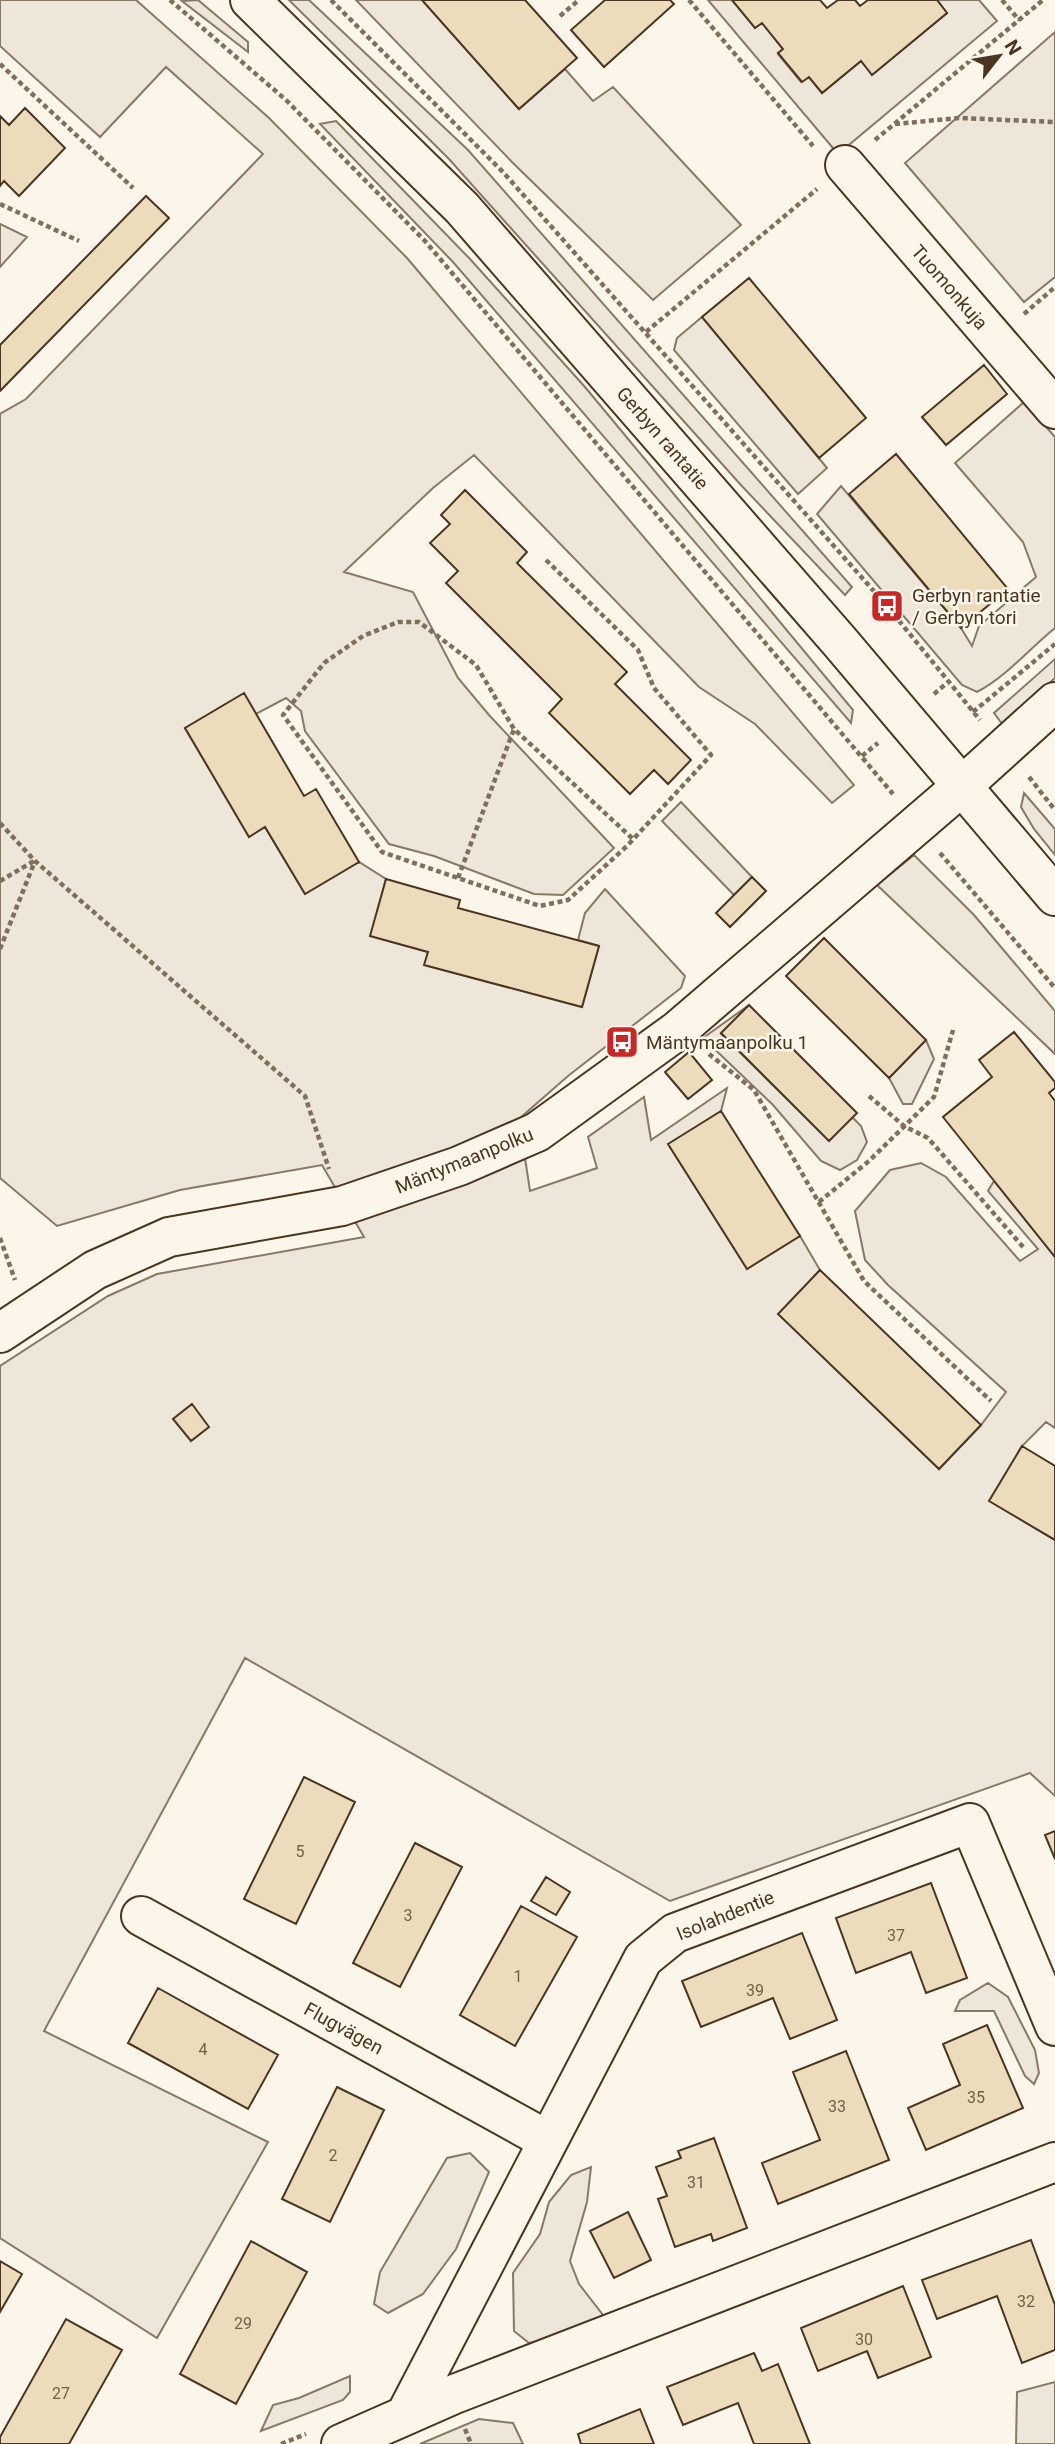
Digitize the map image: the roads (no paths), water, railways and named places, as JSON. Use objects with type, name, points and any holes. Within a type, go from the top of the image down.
[{"type":"street","name":"Gerbyn rantatie","points":[[250,0],[462,208],[1055,896]]},
{"type":"street","name":"Tuomonkuja","points":[[832,159],[1049,390]]},
{"type":"street","name":"Mäntymaanpolku","points":[[2,1325],[95,1270],[169,1237],[342,1206],[458,1166],[537,1132],[678,1030],[962,786],[1055,702]]},
{"type":"street","name":"Isolahdentie","points":[[406,2414],[643,1959],[674,1933],[970,1823],[1055,2025]]},
{"type":"street","name":"Flugvägen","points":[[141,1916],[547,2140]]},
{"type":"street","points":[[341,2444],[406,2414],[1055,2162]]},
{"type":"place","name":"Gerbyn rantatie / Gerbyn tori","points":[[887,606]]},
{"type":"place","name":"Mäntymaanpolku 1","points":[[622,1042]]}]
